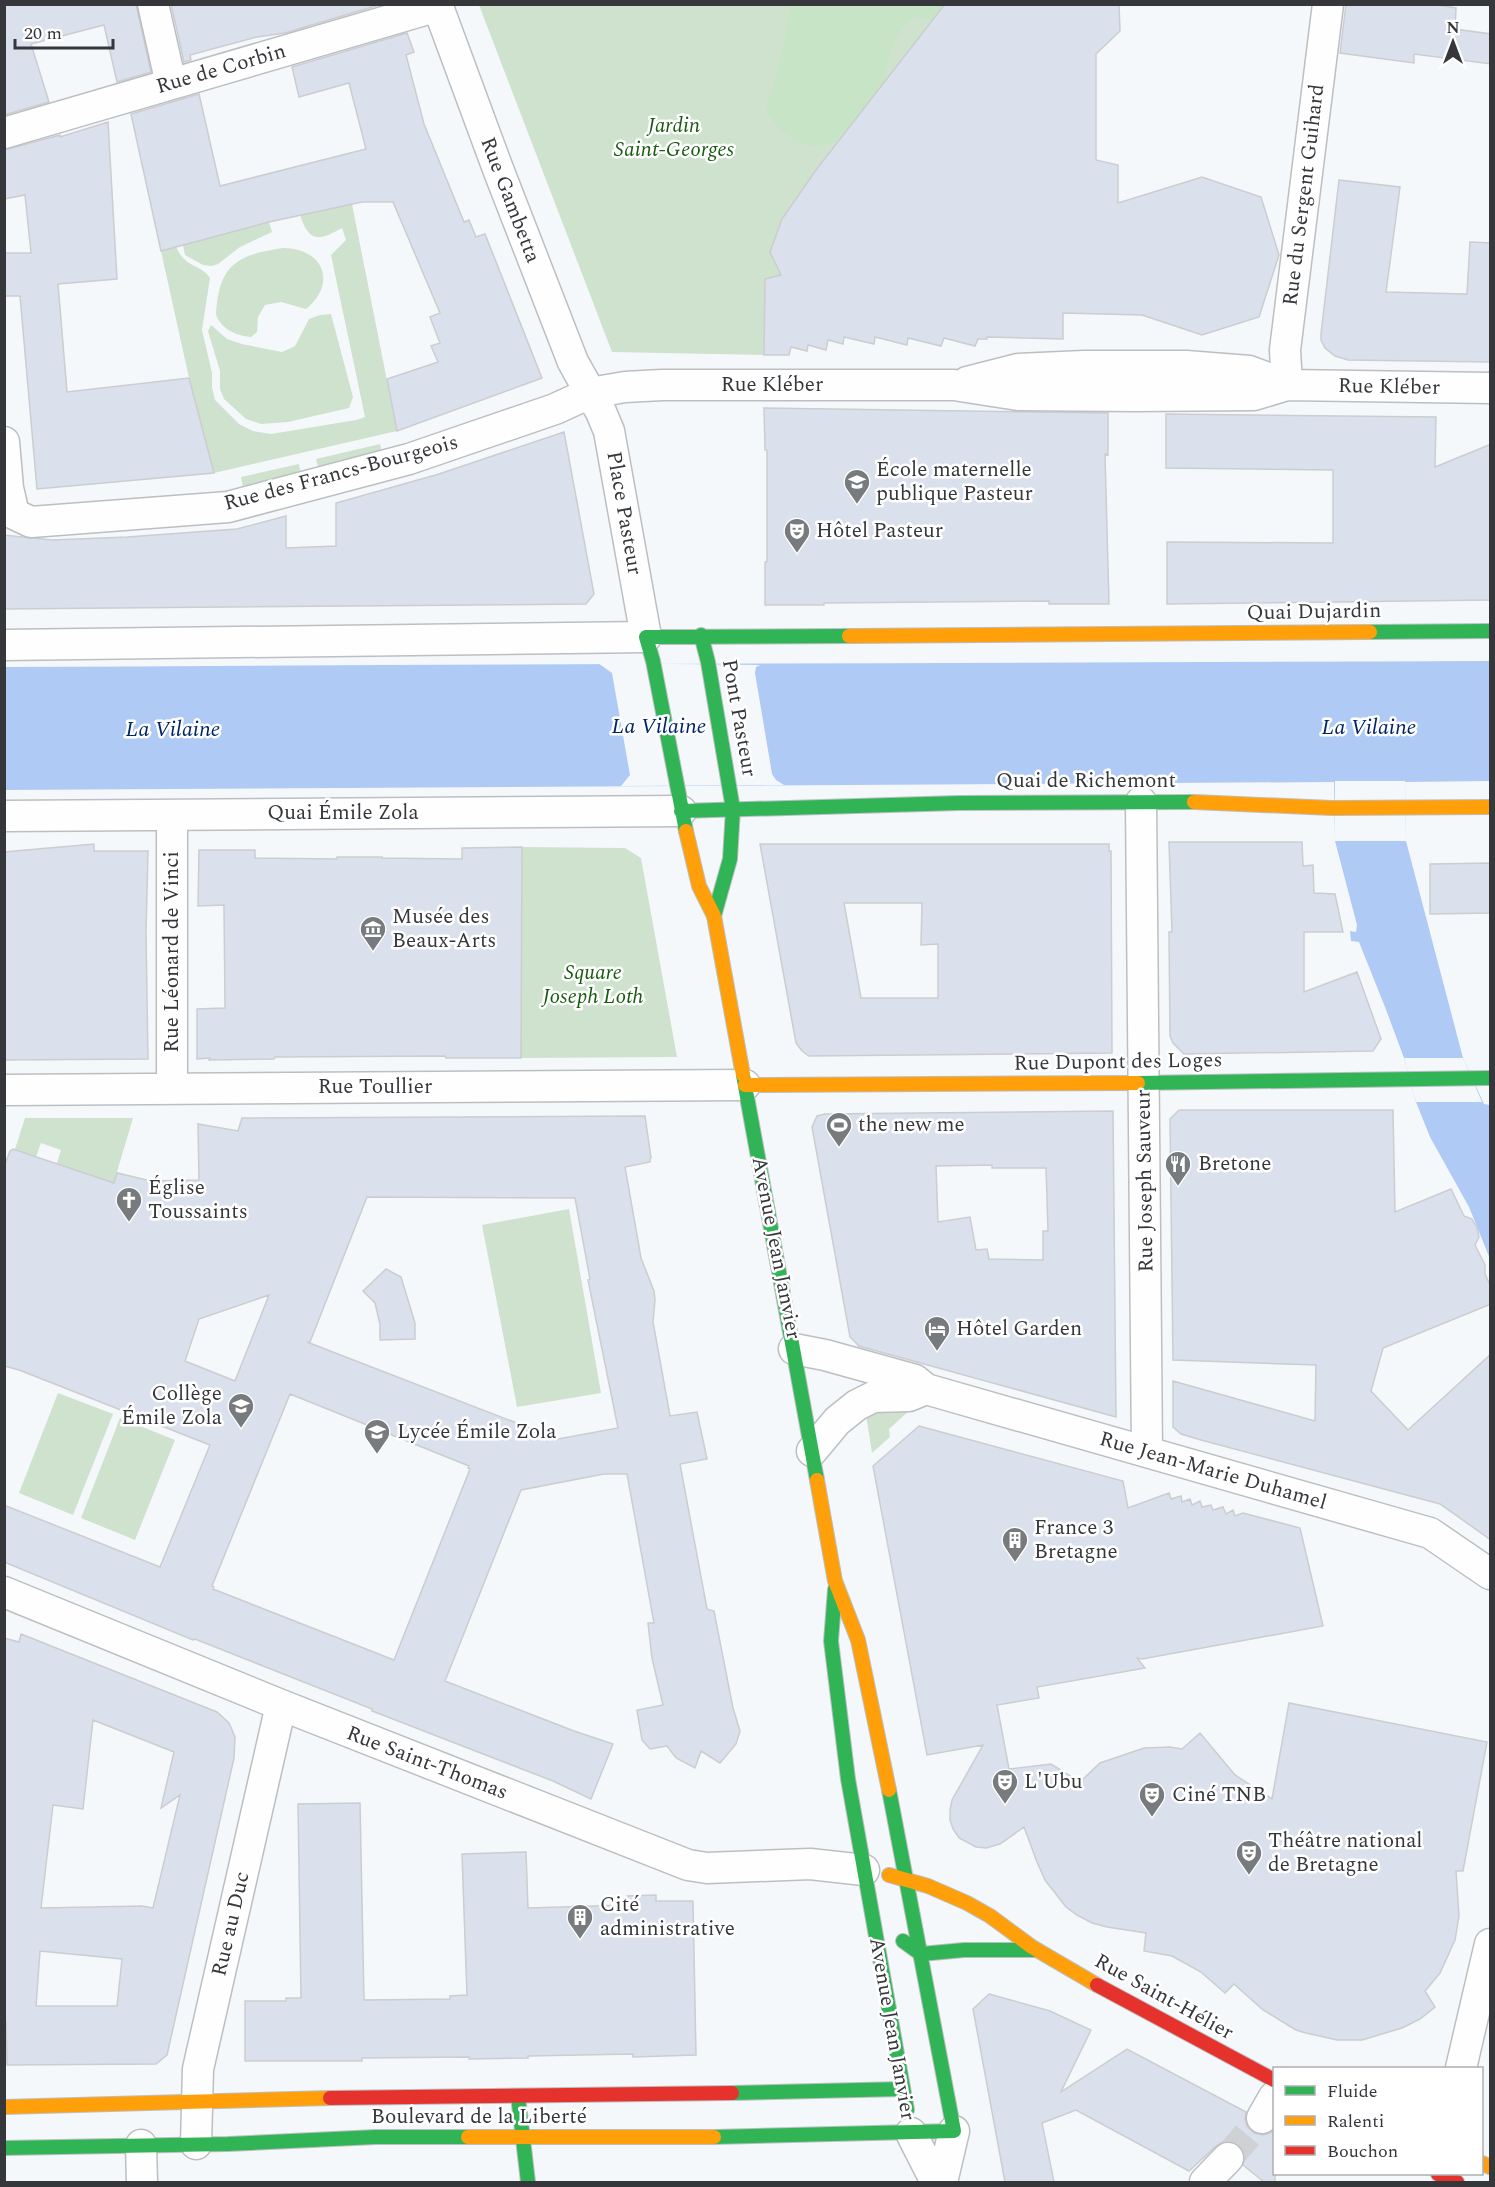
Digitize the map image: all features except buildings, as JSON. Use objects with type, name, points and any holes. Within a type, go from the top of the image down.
[{"type":"main road","name":"Quai Dujardin","points":[[649,649],[701,635],[1139,635],[1491,631]]},
{"type":"main road","name":"Pont Pasteur","points":[[701,635],[708,662],[733,809]]},
{"type":"main road","points":[[649,649],[679,799]]},
{"type":"main road","name":"Quai de Richemont","points":[[679,799],[733,809],[959,803],[1141,802],[1207,802],[1332,808],[1491,807]]},
{"type":"main road","name":"Avenue Jean Janvier","points":[[679,799],[699,886],[714,916],[836,1581],[858,1640],[907,1879],[954,2131]]},
{"type":"main road","name":"Avenue Jean Janvier","points":[[714,916],[730,859],[733,809]]},
{"type":"main road","name":"Rue Dupont des Loges","points":[[745,1084],[1144,1083],[1491,1078]]},
{"type":"main road","name":"Avenue Jean Janvier","points":[[836,1581],[831,1641],[836,1691],[871,1915],[911,2133]]},
{"type":"main road","points":[[864,1870],[907,1879]]},
{"type":"main road","name":"Rue Saint-Hélier","points":[[907,1879],[955,1897],[988,1914],[1035,1950],[1156,2019],[1273,2079]]},
{"type":"main road","points":[[871,1915],[890,1933],[921,1954]]},
{"type":"main road","name":"Rue Saint-Hélier","points":[[921,1954],[964,1950],[1035,1950]]},
{"type":"main road","name":"Boulevard de la Liberté","points":[[4,2106],[199,2100],[584,2096],[903,2089]]},
{"type":"main road","points":[[518,2096],[528,2182]]},
{"type":"main road","name":"Boulevard de la Liberté","points":[[4,2148],[376,2137],[522,2138],[954,2131]]},
{"type":"street","points":[[153,4],[171,84]]},
{"type":"street","name":"Rue du Sergent Guihard","points":[[1287,386],[1285,350],[1328,4]]},
{"type":"street","name":"Rue de Corbin","points":[[4,133],[437,5]]},
{"type":"street","name":"Rue Gambetta","points":[[437,5],[573,362],[590,393]]},
{"type":"street","name":"Rue Kléber","points":[[590,393],[625,387],[662,385],[954,385],[1018,369],[1095,366],[1186,366],[1249,371],[1287,386],[1491,388]]},
{"type":"street","name":"Rue des Francs-Bourgeois","points":[[4,442],[8,488],[14,514],[31,522],[228,507],[409,459],[555,409],[590,393]]},
{"type":"street","name":"Place Pasteur","points":[[590,393],[609,431],[649,649]]},
{"type":"street","points":[[4,645],[649,649]]},
{"type":"street","name":"Quai Émile Zola","points":[[4,816],[172,815],[679,799]]},
{"type":"street","name":"Rue Joseph Sauveur","points":[[1141,802],[1147,1452]]},
{"type":"street","name":"Rue Léonard de Vinci","points":[[172,815],[172,1089]]},
{"type":"street","name":"Rue Toullier","points":[[4,1090],[745,1084]]},
{"type":"street","name":"Rue Jean-Marie Duhamel","points":[[794,1349],[825,1355],[915,1380],[926,1389],[1431,1533],[1491,1574]]},
{"type":"street","points":[[812,1451],[837,1421],[857,1405],[873,1397],[909,1396],[926,1389]]},
{"type":"street","name":"Rue Saint-Thomas","points":[[4,1592],[281,1705],[688,1865],[707,1868],[810,1864],[864,1870]]},
{"type":"street","name":"Rue au Duc","points":[[196,2144],[199,2100],[198,2069],[281,1705]]},
{"type":"street","points":[[1461,2067],[1491,1944]]},
{"type":"street","name":"Avenue Jean Janvier","points":[[942,2182],[954,2131]]},
{"type":"street","name":"Avenue Jean Janvier","points":[[911,2133],[936,2182]]},
{"type":"street","points":[[141,2145],[142,2182]]},
{"type":"street","points":[[1205,2182],[1228,2158]]},
{"type":"green space","name":"Jardin Saint-Georges","points":[[479,5],[945,5],[816,170],[782,219],[770,252],[781,275],[765,279],[767,302],[764,355],[612,352]]},
{"type":"green space","points":[[791,5],[945,5],[934,20],[915,16],[902,29],[889,56],[885,83],[838,143],[814,146],[801,143],[789,136],[772,119],[767,108],[780,63]]},
{"type":"green space","points":[[352,204],[397,431],[214,473],[189,378],[161,251],[176,246],[183,258],[210,278],[202,330],[212,373],[212,387],[215,400],[239,424],[253,431],[271,434],[356,420],[365,417],[331,255],[346,240],[342,228],[321,237],[311,235],[300,215]]},
{"type":"green space","points":[[269,222],[272,232],[240,247],[218,264],[203,265],[185,255],[183,245]]},
{"type":"green space","points":[[283,248],[308,254],[322,269],[322,288],[316,299],[306,309],[281,302],[265,305],[258,317],[257,332],[251,337],[225,328],[216,314],[221,284],[226,273],[233,265],[253,254]]},
{"type":"green space","points":[[331,314],[353,397],[349,408],[288,422],[261,424],[246,419],[224,399],[220,389],[220,371],[208,331],[211,325],[227,339],[282,352],[295,346],[309,319]]},
{"type":"green space","points":[[380,444],[383,456],[319,470],[316,459]]},
{"type":"green space","points":[[299,464],[301,476],[243,488],[241,477]]},
{"type":"green space","name":"Square Joseph Loth","points":[[522,847],[625,848],[641,858],[677,1057],[521,1058]]},
{"type":"green space","points":[[25,1118],[133,1118],[114,1182],[109,1183],[61,1167],[57,1163],[61,1150],[41,1143],[36,1157],[17,1153],[15,1149]]},
{"type":"green space","points":[[569,1209],[601,1393],[517,1407],[482,1225]]},
{"type":"green space","points":[[58,1393],[113,1414],[73,1515],[19,1493]]},
{"type":"green space","points":[[874,1409],[910,1410],[889,1429],[890,1437],[872,1453],[866,1415]]},
{"type":"green space","points":[[120,1418],[175,1440],[135,1540],[81,1518]]},
{"type":"water","name":"La Vilaine","points":[[1490,661],[1490,781],[1405,782],[1406,841],[1463,1058],[1484,1104],[1490,1105],[1490,1259],[1469,1207],[1430,1137],[1416,1102],[1404,1058],[1359,942],[1351,941],[1350,931],[1356,932],[1357,925],[1335,841],[1334,782],[5,790],[4,667]]},
{"type":"pier","points":[[598,663],[760,665],[756,667],[755,673],[772,774],[784,785],[621,786],[630,775],[612,673]]},
{"type":"pier","points":[[1335,781],[1405,781],[1406,841],[1335,841]]},
{"type":"pier","points":[[1404,1058],[1463,1058],[1482,1102],[1416,1102]]},
{"type":"tunnel","points":[[1228,2158],[1262,2118]]},
{"type":"traffic: fast","points":[[1370,632],[1490,631]]},
{"type":"traffic: fast","points":[[701,635],[708,662],[733,809],[730,859],[714,916]]},
{"type":"traffic: fast","points":[[686,831],[653,661],[646,637],[849,636]]},
{"type":"traffic: fast","points":[[681,811],[959,803],[1194,802]]},
{"type":"traffic: fast","points":[[743,1075],[817,1480]]},
{"type":"traffic: fast","points":[[1138,1083],[1490,1078]]},
{"type":"traffic: fast","points":[[835,1589],[831,1641],[848,1779],[907,2110]]},
{"type":"traffic: fast","points":[[714,2137],[954,2131],[889,1790]]},
{"type":"traffic: fast","points":[[903,1941],[921,1954],[964,1950],[1035,1950]]},
{"type":"traffic: fast","points":[[732,2093],[903,2089]]},
{"type":"traffic: fast","points":[[518,2096],[528,2182]]},
{"type":"traffic: fast","points":[[4,2148],[228,2144],[376,2137],[468,2137]]},
{"type":"traffic: slow","points":[[849,636],[1370,632]]},
{"type":"traffic: slow","points":[[1194,802],[1332,808],[1490,807]]},
{"type":"traffic: slow","points":[[686,831],[699,886],[714,916],[743,1075]]},
{"type":"traffic: slow","points":[[745,1085],[1138,1083]]},
{"type":"traffic: slow","points":[[817,1480],[835,1581],[858,1640],[889,1790]]},
{"type":"traffic: slow","points":[[889,1875],[928,1886],[967,1903],[990,1916],[1032,1947],[1097,1985]]},
{"type":"traffic: slow","points":[[4,2107],[330,2098]]},
{"type":"traffic: slow","points":[[468,2137],[714,2137]]},
{"type":"traffic: slow","points":[[1483,2164],[1490,2167]]},
{"type":"traffic: jam","points":[[1097,1985],[1273,2079]]},
{"type":"traffic: jam","points":[[330,2098],[732,2093]]},
{"type":"traffic: jam","points":[[1440,2175],[1457,2182]]},
{"type":"place","name":"École maternelle publique Pasteur","points":[[857,505]]},
{"type":"place","name":"Hôtel Pasteur","points":[[797,554]]},
{"type":"place","name":"Musée des Beaux-Arts","points":[[373,952]]},
{"type":"place","name":"the new me","points":[[839,1148]]},
{"type":"place","name":"Bretone","points":[[1178,1187]]},
{"type":"place","name":"Église Toussaints","points":[[129,1223]]},
{"type":"place","name":"Hôtel Garden","points":[[937,1352]]},
{"type":"place","name":"Collège Émile Zola","points":[[241,1429]]},
{"type":"place","name":"Lycée Émile Zola","points":[[377,1455]]},
{"type":"place","name":"France 3 Bretagne","points":[[1015,1563]]},
{"type":"place","name":"L'Ubu","points":[[1005,1805]]},
{"type":"place","name":"Ciné TNB","points":[[1152,1818]]},
{"type":"place","name":"Théâtre national de Bretagne","points":[[1249,1876]]},
{"type":"place","name":"Cité administrative","points":[[580,1940]]}]
